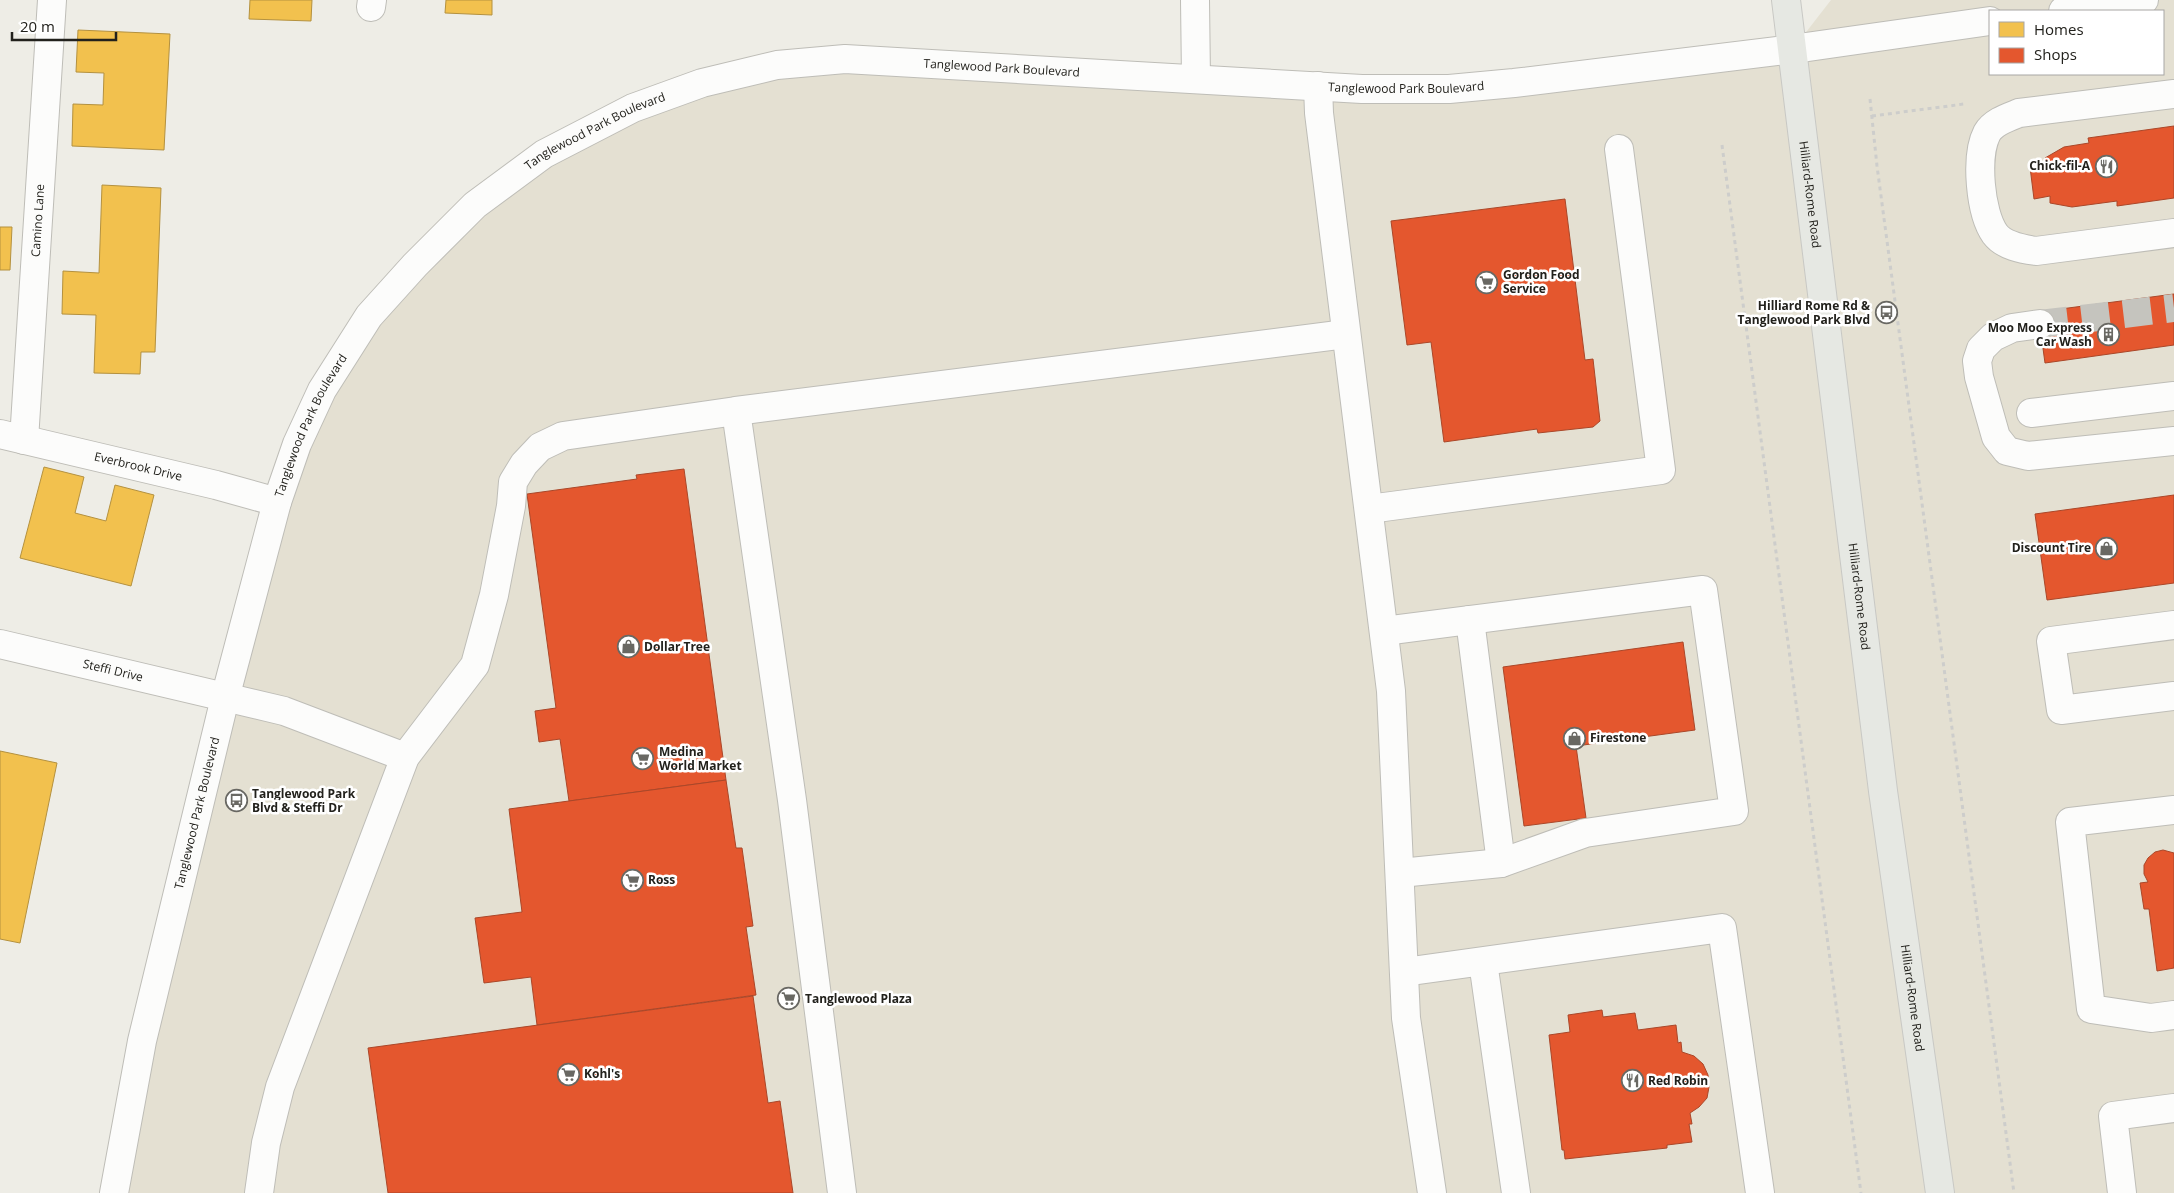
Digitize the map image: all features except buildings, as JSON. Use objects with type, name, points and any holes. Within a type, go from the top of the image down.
[{"type":"main road","name":"Hilliard-Rome Road","points":[[1786,0],[1882,782],[1940,1193]]},
{"type":"street","name":"Camino Lane","points":[[12,437],[52,0]]},
{"type":"street","points":[[1195,0],[1196,79]]},
{"type":"street","points":[[2070,10],[2144,0]]},
{"type":"street","name":"Tanglewood Park Boulevard","points":[[114,1193],[142,1041],[225,698],[277,502],[297,444],[322,390],[369,316],[402,279],[476,205],[544,154],[633,108],[702,83],[777,65],[845,60],[1362,89],[1449,89],[1524,82],[1793,49],[1989,21]]},
{"type":"street","points":[[1318,86],[1319,113],[1391,691],[1406,1018],[1432,1193]]},
{"type":"street","points":[[2174,94],[2019,113],[2000,122],[1988,132],[1980,165],[1985,212],[1996,235],[2016,248],[2036,251],[2174,233]]},
{"type":"street","points":[[1368,509],[1661,470],[1619,148]]},
{"type":"street","points":[[2040,324],[2012,328],[1993,337],[1981,349],[1977,361],[1979,377],[1996,437],[2008,451],[2028,456],[2174,441]]},
{"type":"street","points":[[259,1193],[266,1143],[280,1087],[405,757],[475,665],[494,596],[511,506],[513,482],[524,464],[540,447],[563,436],[736,411],[1346,334]]},
{"type":"street","points":[[2031,413],[2174,396]]},
{"type":"street","points":[[736,411],[792,800],[842,1193]]},
{"type":"street","name":"Everbrook Drive","points":[[12,437],[216,485],[277,502]]},
{"type":"street","points":[[1384,631],[1704,590],[1734,812],[1585,833],[1501,863],[1400,873]]},
{"type":"street","points":[[1470,620],[1501,863]]},
{"type":"street","points":[[2174,625],[2051,641],[2061,710],[2174,696]]},
{"type":"street","name":"Steffi Drive","points":[[0,644],[284,711],[405,757]]},
{"type":"street","points":[[2174,810],[2070,822],[2090,1009],[2152,1018],[2174,1015]]},
{"type":"street","points":[[1404,972],[1722,928],[1760,1193]]},
{"type":"street","points":[[1483,962],[1516,1193]]},
{"type":"street","points":[[2122,1193],[2113,1116],[2174,1108]]},
{"type":"path","points":[[1870,99],[2014,1193]]},
{"type":"path","points":[[1872,116],[1964,104]]},
{"type":"path","points":[[1722,145],[1861,1193]]},
{"type":"shaded area","points":[[1831,0],[2174,0],[2174,1193],[114,1193],[266,538],[369,316],[544,154],[777,65],[1362,89],[1793,49]]},
{"type":"tunnel","points":[[2040,324],[2174,308]]},
{"type":"place","name":"Chick-fil-A","points":[[2106,166]]},
{"type":"place","name":"Gordon Food Service","points":[[1487,282]]},
{"type":"place","name":"Hilliard Rome Rd & Tanglewood Park Blvd","points":[[1886,313]]},
{"type":"place","name":"Moo Moo Express Car Wash","points":[[2108,335]]},
{"type":"place","name":"Discount Tire","points":[[2107,548]]},
{"type":"place","name":"Dollar Tree","points":[[628,647]]},
{"type":"place","name":"Firestone","points":[[1574,738]]},
{"type":"place","name":"Medina World Market","points":[[643,759]]},
{"type":"place","name":"Tanglewood Park Blvd & Steffi Dr","points":[[236,801]]},
{"type":"place","name":"Ross","points":[[632,880]]},
{"type":"place","name":"Tanglewood Plaza","points":[[789,999]]},
{"type":"place","name":"Kohl's","points":[[568,1074]]},
{"type":"place","name":"Red Robin","points":[[1632,1081]]}]
